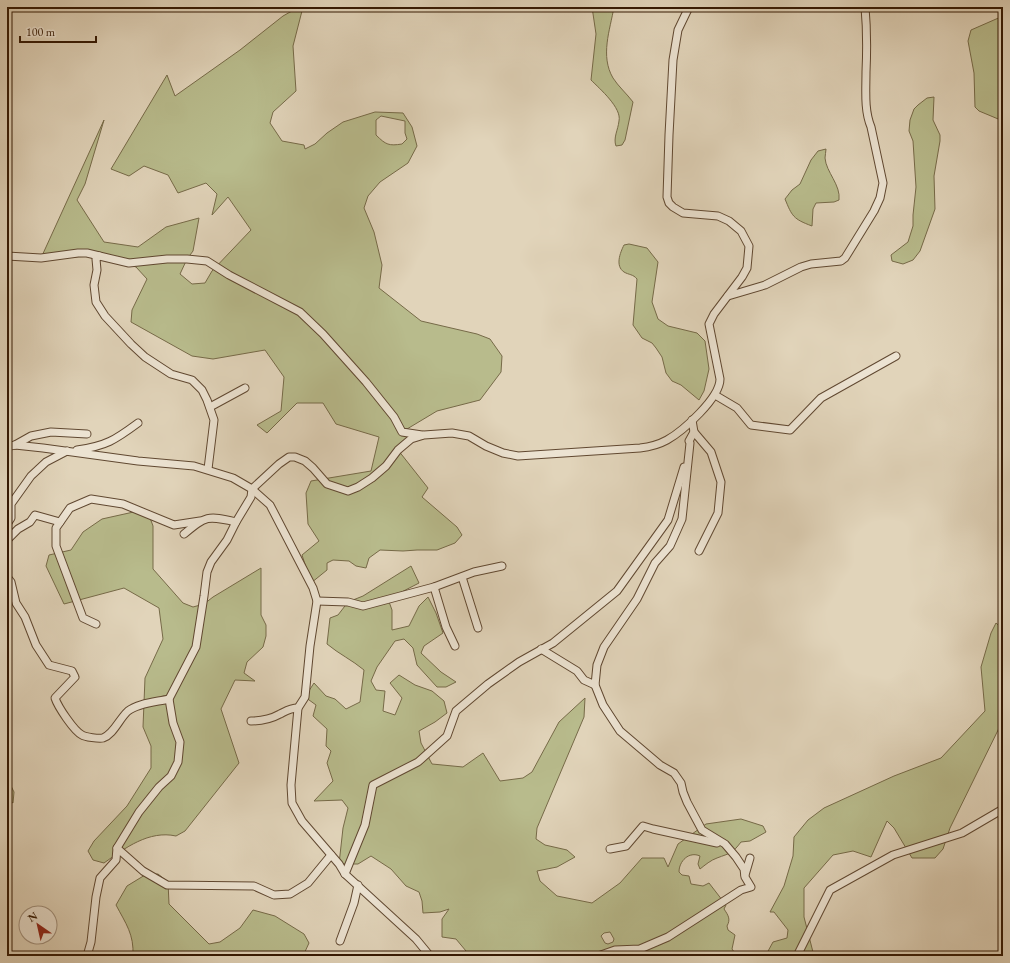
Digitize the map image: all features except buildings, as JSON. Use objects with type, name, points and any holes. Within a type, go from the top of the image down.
[{"type":"street","points":[[7,257],[16,256],[41,258],[78,253],[129,263],[167,259],[207,261],[229,275],[300,312],[323,334],[366,382],[394,417],[402,432],[424,435],[452,433],[469,436],[486,446],[503,453],[518,456],[543,456],[573,452],[640,448],[666,441],[692,420],[714,395],[718,388],[720,379],[709,324],[712,317],[742,277],[746,268],[749,246],[746,238],[736,226],[724,218],[718,216],[683,213],[669,203],[667,197],[668,135],[673,60],[678,30],[689,7]]},
{"type":"street","points":[[728,296],[765,285],[801,267],[811,264],[841,261],[845,258],[874,211],[880,198],[883,184],[868,118],[866,89],[867,24],[865,7]]},
{"type":"street","points":[[99,256],[96,259],[98,270],[94,285],[96,302],[105,316],[145,357],[171,374],[192,380],[202,390],[214,420],[208,469]]},
{"type":"street","points":[[714,395],[736,408],[751,424],[790,430],[821,398],[896,356]]},
{"type":"street","points":[[210,407],[245,388]]},
{"type":"street","points":[[692,420],[694,432],[711,452],[721,482],[718,513],[699,551]]},
{"type":"street","points":[[7,524],[11,518],[11,504],[31,476],[46,462],[68,451],[96,447],[108,443],[138,423]]},
{"type":"street","points":[[7,447],[15,445],[31,436],[51,432],[87,434]]},
{"type":"street","points":[[598,956],[615,950],[640,949],[668,937],[741,890],[751,887],[745,877],[744,869],[725,844],[702,830],[687,802],[681,783],[674,773],[660,765],[620,731],[603,705],[595,685],[597,665],[604,647],[636,599],[655,563],[670,546],[682,519],[690,444],[689,441],[694,432]]},
{"type":"street","points":[[87,956],[91,942],[96,897],[100,878],[116,860],[117,848],[139,812],[159,787],[171,776],[178,762],[180,742],[173,723],[169,699],[196,647],[207,572],[251,497],[252,489],[279,464],[289,457],[295,457],[305,461],[314,468],[328,484],[348,491],[358,487],[372,478],[386,466],[398,450],[411,439],[424,435]]},
{"type":"street","points":[[345,874],[365,826],[373,785],[418,762],[447,736],[456,711],[519,662],[553,643],[618,591],[668,520],[690,444]]},
{"type":"street","points":[[15,445],[194,466],[208,469],[233,478],[252,489],[270,505],[314,588],[317,601],[310,646],[305,696],[298,708],[291,785],[292,803],[302,821],[331,854],[345,874],[416,939],[430,956]]},
{"type":"street","points":[[96,624],[83,618],[56,546],[56,528],[70,508],[91,499],[122,504],[174,525],[200,521]]},
{"type":"street","points":[[7,540],[18,529],[30,522],[36,515],[60,522]]},
{"type":"street","points":[[184,534],[200,521],[209,517],[218,517],[236,522]]},
{"type":"street","points":[[317,601],[348,602],[363,606],[434,587],[474,572],[502,566]]},
{"type":"street","points":[[7,577],[11,582],[16,603],[25,617],[36,645],[49,665],[72,671],[74,677],[55,698],[57,704],[71,724],[82,735],[96,739],[103,738],[111,732],[128,712],[144,704],[169,699]]},
{"type":"street","points":[[462,577],[478,628]]},
{"type":"street","points":[[434,587],[446,627],[455,646]]},
{"type":"street","points":[[541,650],[577,671],[584,680],[595,685]]},
{"type":"street","points":[[251,721],[260,721],[279,715],[286,710],[298,708]]},
{"type":"street","points":[[797,956],[830,890],[892,855],[962,833],[1003,809]]},
{"type":"street","points":[[610,849],[626,846],[643,826],[725,844]]},
{"type":"street","points":[[117,848],[143,871],[167,885],[254,886],[274,895],[290,894],[308,883],[331,854]]},
{"type":"street","points":[[745,877],[750,858]]},
{"type":"street","points":[[340,941],[354,904],[358,885]]},
{"type":"street","points":[[7,929],[7,947]]},
{"type":"street","points":[[640,949],[644,956]]},
{"type":"green space","points":[[299,7],[303,7],[293,46],[296,91],[273,112],[270,123],[282,141],[304,145],[305,149],[315,144],[327,133],[343,122],[375,112],[403,113],[412,127],[417,146],[408,163],[380,182],[368,196],[364,208],[374,232],[382,265],[379,288],[421,321],[477,334],[490,339],[502,356],[501,372],[480,400],[437,411],[402,432],[424,435],[398,450],[428,488],[422,497],[457,527],[462,535],[455,543],[437,550],[380,550],[369,558],[366,568],[356,566],[349,561],[333,560],[327,563],[327,570],[311,583],[302,555],[319,541],[308,524],[306,493],[311,481],[371,471],[379,437],[336,424],[323,403],[297,403],[267,433],[257,425],[281,411],[284,377],[265,350],[213,359],[192,356],[131,322],[132,310],[147,279],[136,267],[99,256],[41,258],[104,120],[85,184],[77,200],[104,242],[138,247],[166,227],[199,218],[193,251],[187,259],[180,274],[192,284],[205,283],[212,271],[251,230],[228,197],[212,215],[217,194],[206,183],[178,193],[168,175],[144,166],[129,176],[111,169],[167,75],[175,96],[240,50],[283,16]],"holes":[[[381,116],[405,121],[405,133],[407,139],[402,144],[388,144],[376,135],[376,120]]]},
{"type":"green space","points":[[592,7],[614,7],[608,34],[607,61],[613,78],[633,102],[625,140],[622,145],[616,146],[615,143],[619,121],[617,110],[610,99],[591,80],[596,34]]},
{"type":"green space","points":[[1003,16],[1003,121],[979,111],[975,107],[974,73],[968,41],[971,30]]},
{"type":"green space","points":[[934,97],[933,120],[940,135],[934,176],[935,209],[920,251],[913,260],[903,264],[892,261],[891,255],[908,242],[913,226],[916,187],[913,141],[909,131],[910,120],[914,109],[918,105],[927,98]]},
{"type":"green space","points":[[826,149],[826,163],[838,189],[839,200],[834,202],[816,203],[813,209],[812,226],[794,216],[785,199],[792,190],[800,184],[811,160],[818,151]]},
{"type":"green space","points":[[629,244],[647,248],[658,262],[652,302],[658,319],[668,326],[697,333],[705,341],[709,369],[704,391],[699,400],[681,385],[672,381],[666,373],[662,357],[656,348],[652,343],[642,338],[633,325],[637,279],[624,272],[619,263],[624,245]]},
{"type":"green space","points":[[138,511],[149,515],[153,526],[153,569],[183,603],[193,607],[204,604],[261,568],[261,615],[266,625],[266,636],[263,647],[247,662],[244,673],[255,681],[235,680],[221,709],[239,763],[185,831],[176,836],[166,835],[147,838],[129,846],[104,863],[93,860],[88,851],[94,841],[127,806],[151,768],[151,746],[143,727],[145,678],[163,639],[159,608],[124,588],[64,604],[46,566],[49,555],[71,550],[83,532],[102,519]]},
{"type":"green space","points":[[411,566],[419,583],[388,599],[392,610],[392,630],[409,626],[419,606],[428,597],[436,613],[443,633],[424,646],[421,653],[441,672],[456,682],[446,687],[437,687],[417,665],[413,648],[404,639],[395,641],[377,667],[371,681],[376,690],[385,691],[383,711],[395,715],[402,698],[390,683],[399,675],[415,685],[432,691],[444,701],[447,713],[419,731],[421,743],[432,764],[463,767],[483,753],[500,781],[523,778],[532,772],[559,722],[585,698],[584,717],[537,828],[536,839],[545,845],[567,850],[575,857],[557,867],[537,871],[540,881],[557,896],[592,903],[620,883],[642,858],[664,858],[668,867],[678,844],[706,824],[741,819],[763,826],[766,832],[750,841],[741,842],[730,853],[713,860],[700,869],[698,864],[700,856],[696,855],[685,858],[679,868],[679,872],[682,875],[689,876],[691,884],[703,886],[709,883],[726,905],[724,909],[729,919],[727,926],[728,930],[735,935],[732,949],[737,956],[468,956],[466,951],[456,939],[442,937],[442,919],[449,909],[440,912],[423,913],[422,901],[419,892],[406,886],[391,869],[371,856],[358,864],[339,864],[343,828],[348,808],[342,800],[314,801],[333,781],[327,763],[331,751],[326,746],[327,729],[313,716],[316,705],[305,697],[314,683],[326,696],[335,699],[346,709],[360,702],[364,670],[327,644],[330,618],[338,615],[348,602],[363,596]],"holes":[[[610,932],[614,939],[613,942],[608,944],[605,943],[601,936],[604,933]]]},
{"type":"green space","points":[[996,623],[1003,629],[1003,720],[950,828],[943,849],[935,858],[912,858],[894,828],[887,821],[871,857],[853,851],[833,855],[804,888],[804,917],[814,956],[767,956],[773,942],[787,938],[788,930],[774,912],[770,912],[784,886],[793,856],[794,837],[808,820],[824,808],[894,776],[941,758],[985,711],[981,667],[991,633]]},
{"type":"green space","points":[[7,778],[14,792],[13,803],[7,799]]},
{"type":"green space","points":[[158,874],[168,882],[169,904],[209,944],[220,942],[240,928],[253,910],[275,916],[304,934],[309,943],[303,956],[133,956],[131,935],[116,905],[127,886],[145,875]]}]
